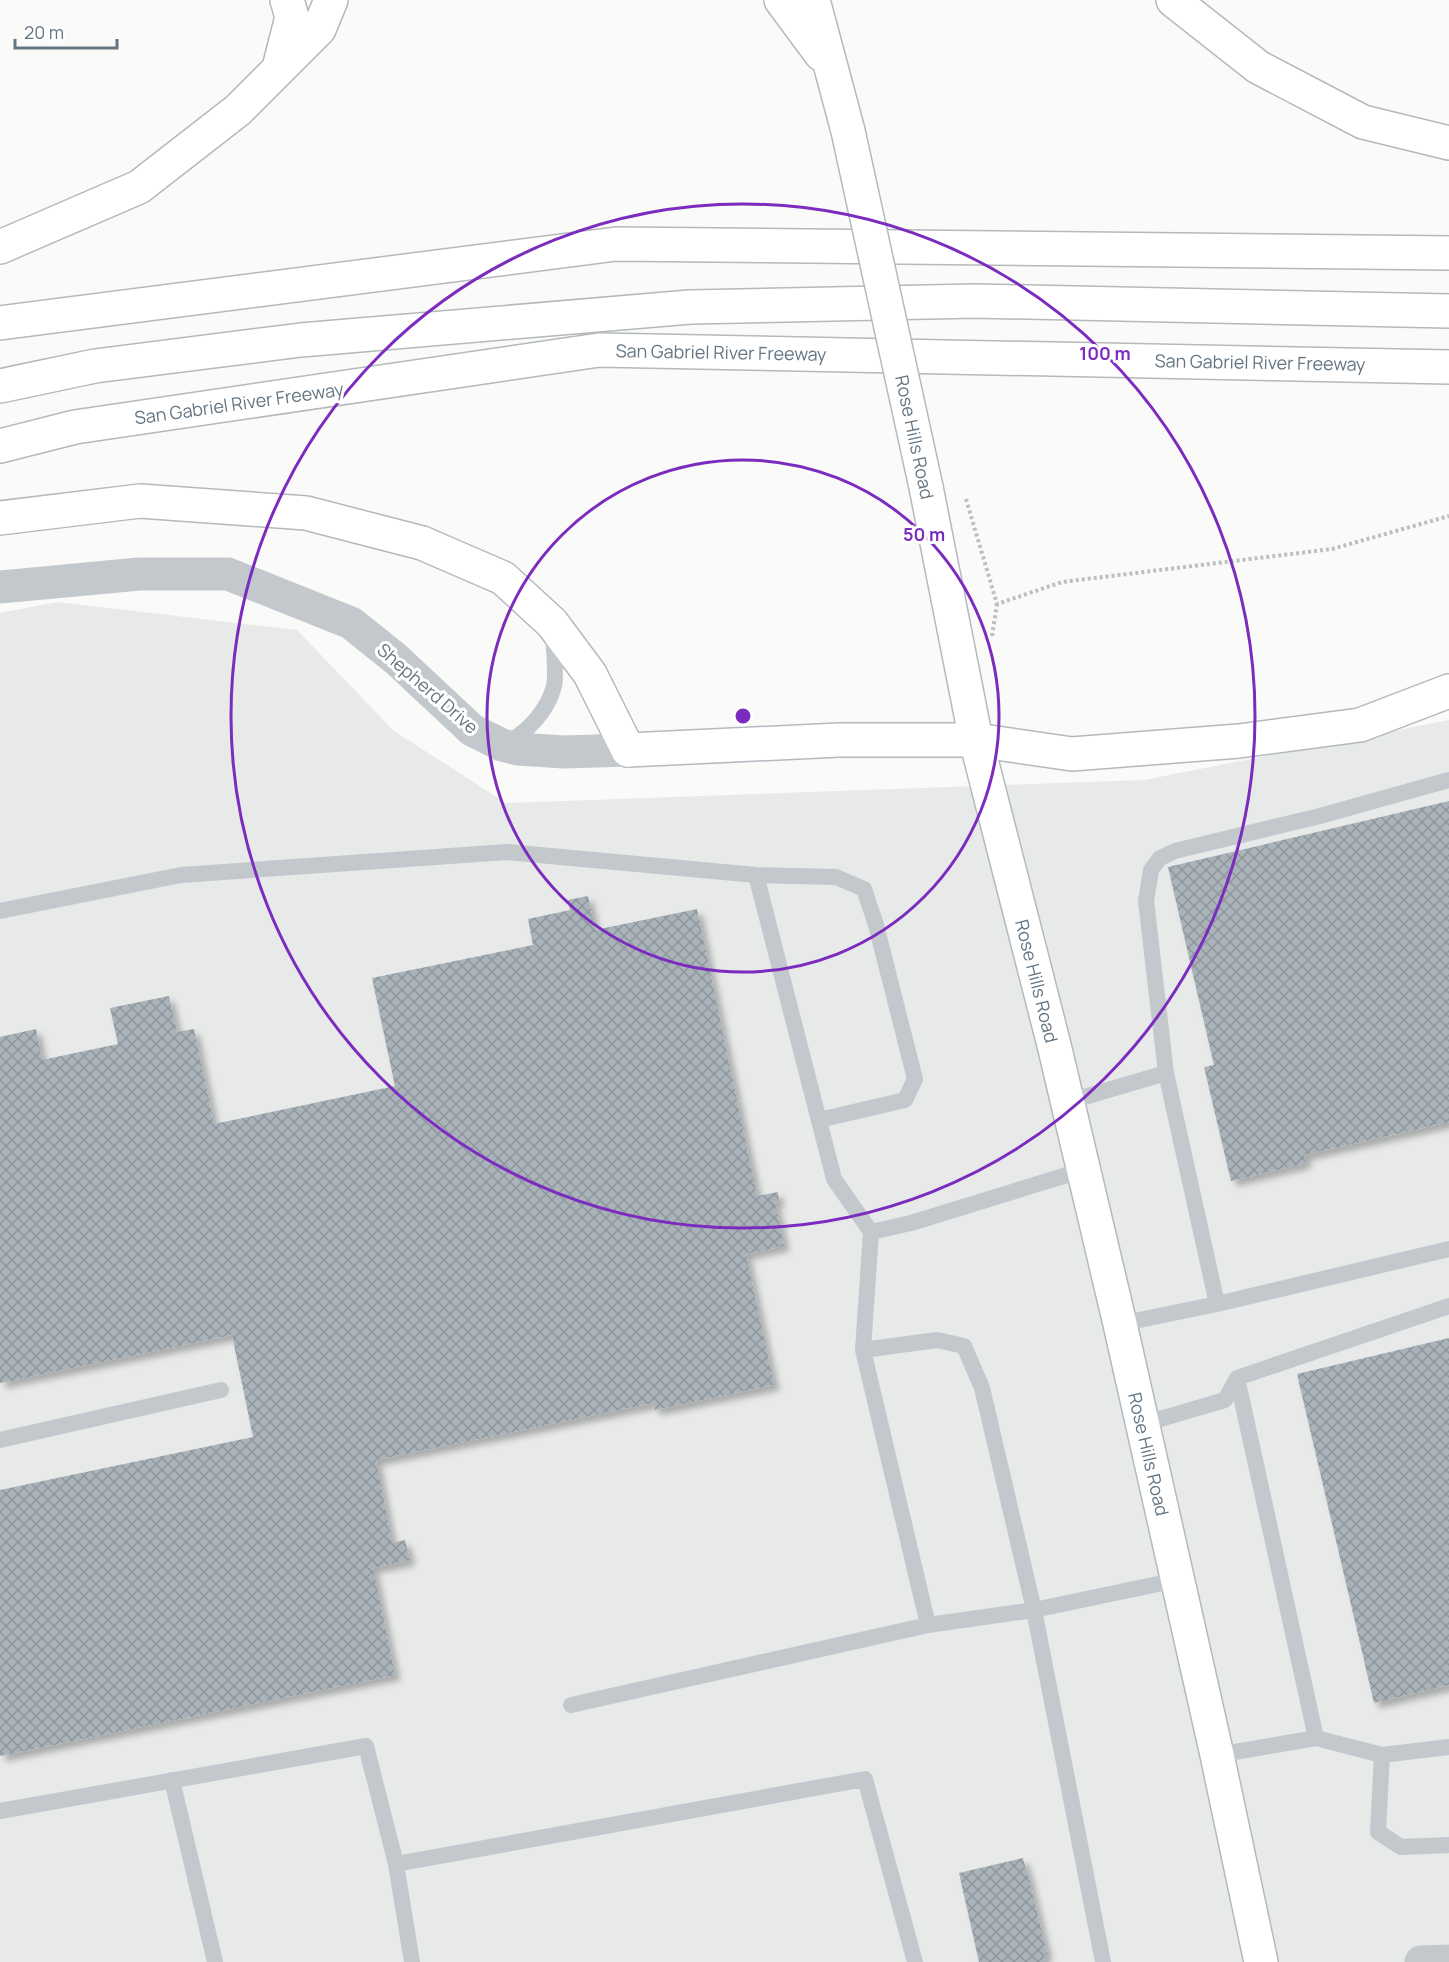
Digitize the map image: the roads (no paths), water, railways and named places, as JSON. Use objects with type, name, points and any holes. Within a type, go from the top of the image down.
[{"type":"main road","points":[[279,69],[292,17],[287,0]]},
{"type":"main road","points":[[0,247],[140,187],[238,110],[320,29],[331,0]]},
{"type":"main road","points":[[781,0],[831,67]]},
{"type":"main road","name":"Rose Hills Road","points":[[813,0],[848,132],[926,487],[976,740],[1067,1102],[1143,1424],[1261,1962]]},
{"type":"main road","points":[[1173,0],[1258,66],[1363,122],[1449,143]]},
{"type":"main road","points":[[0,323],[616,244],[1449,253]]},
{"type":"main road","points":[[0,386],[95,366],[301,340],[690,307],[975,301],[1449,310]]},
{"type":"main road","name":"San Gabriel River Freeway","points":[[0,446],[75,428],[599,350],[1004,356],[1449,367]]},
{"type":"main road","points":[[0,518],[141,501],[306,513],[422,543],[503,578],[552,622],[590,674],[628,750]]},
{"type":"main road","name":"Shepherd Drive","points":[[628,750],[839,740],[976,740],[1072,754],[1239,741],[1360,725],[1449,691]]},
{"type":"street","name":"Shepherd Drive","points":[[0,587],[139,574],[228,574],[351,622],[396,659],[472,730],[502,745],[518,750],[564,752],[628,750]]},
{"type":"street","points":[[1421,1962],[1449,1961]]},
{"type":"lane","points":[[502,745],[522,735],[544,709],[554,685],[552,622]]},
{"type":"lane","points":[[1217,1304],[1166,1073],[1146,901],[1151,870],[1160,858],[1175,851],[1320,816],[1449,780]]},
{"type":"lane","points":[[0,911],[181,875],[507,852],[756,875],[836,877],[864,889],[879,936],[915,1079],[905,1100],[819,1120]]},
{"type":"lane","points":[[756,875],[834,1179],[871,1232],[863,1350],[928,1625]]},
{"type":"lane","points":[[1067,1102],[1166,1073]]},
{"type":"lane","points":[[871,1232],[911,1223],[1083,1170]]},
{"type":"lane","points":[[1119,1324],[1217,1304],[1449,1249]]},
{"type":"lane","points":[[1143,1424],[1225,1401],[1237,1378],[1449,1306]]},
{"type":"lane","points":[[863,1350],[937,1340],[964,1346],[982,1388],[1034,1610],[1103,1962]]},
{"type":"lane","points":[[1237,1378],[1316,1738]]},
{"type":"lane","points":[[0,1440],[220,1390]]},
{"type":"lane","points":[[572,1705],[928,1625],[1034,1610],[1177,1580]]},
{"type":"lane","points":[[1217,1755],[1316,1738],[1382,1755],[1449,1747]]},
{"type":"lane","points":[[0,1810],[366,1746],[396,1864],[412,1962]]},
{"type":"lane","points":[[1382,1755],[1378,1832],[1401,1847],[1449,1845]]},
{"type":"lane","points":[[396,1864],[865,1779],[915,1962]]},
{"type":"lane","points":[[172,1780],[215,1962]]}]
